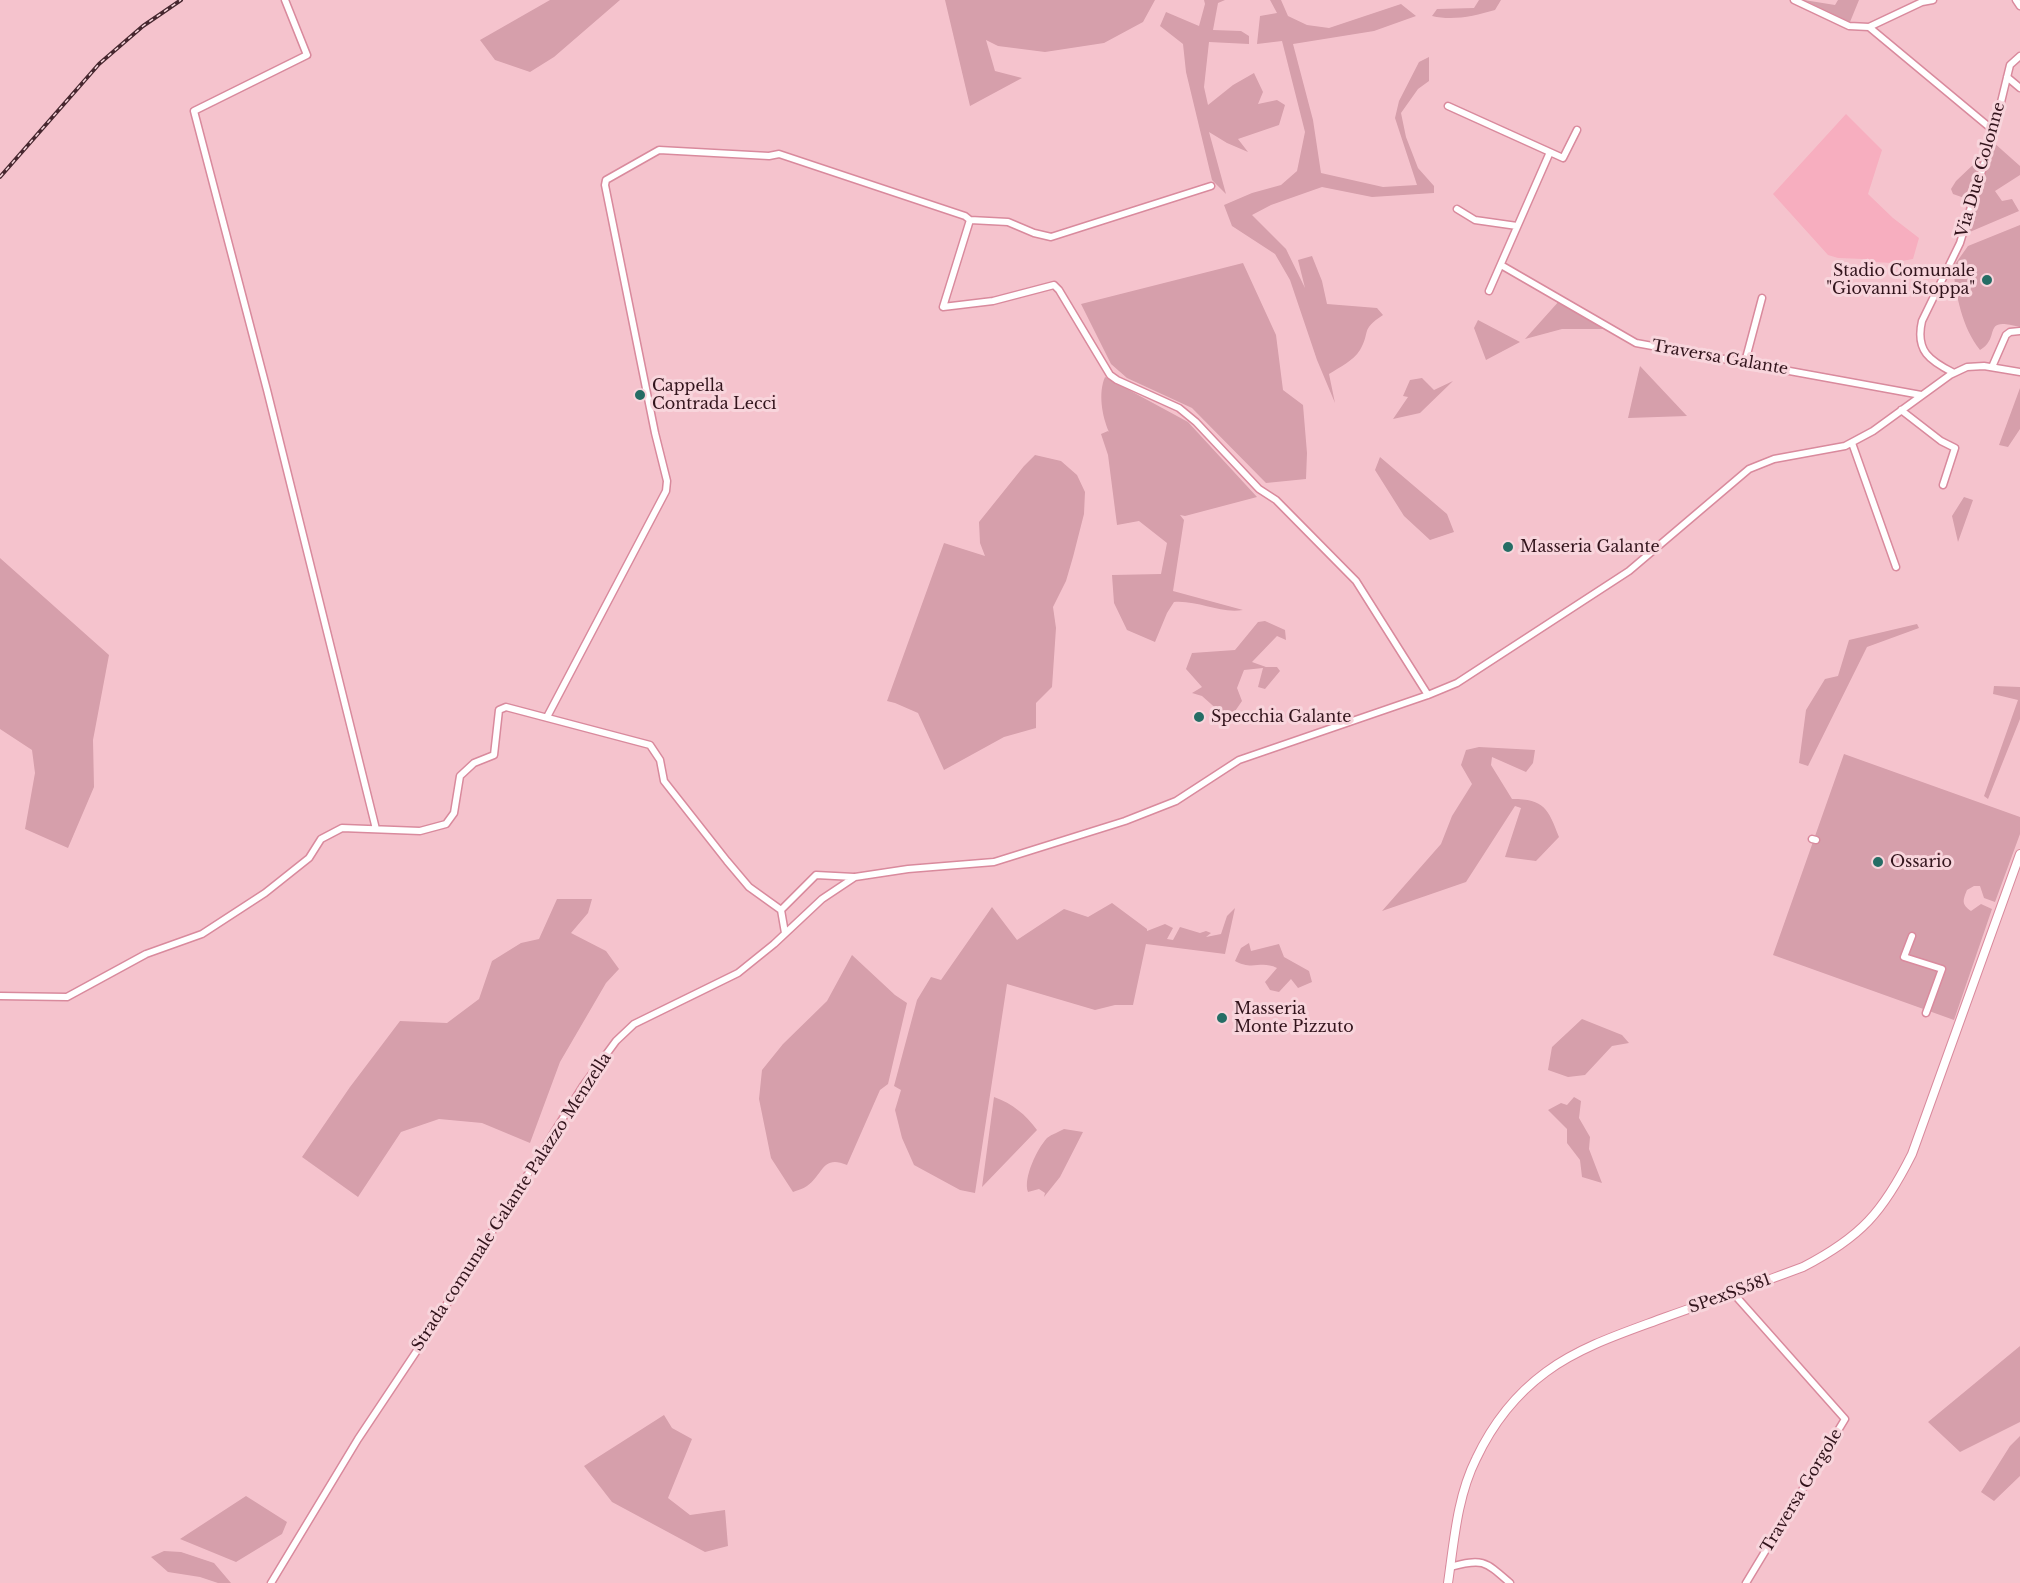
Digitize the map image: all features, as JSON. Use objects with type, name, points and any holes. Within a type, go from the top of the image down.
[{"type":"main road","name":"SPexSS581","points":[[1448,1583],[1463,1495],[1475,1461],[1499,1420],[1525,1390],[1548,1370],[1611,1338],[1803,1267],[1828,1254],[1857,1234],[1881,1208],[1895,1188],[1912,1154],[2020,854]]},
{"type":"street","points":[[285,0],[308,55],[194,111],[267,390],[376,829]]},
{"type":"street","points":[[1794,0],[1849,26],[1869,27],[1922,2],[1934,0]]},
{"type":"street","points":[[2016,0],[2020,6]]},
{"type":"street","points":[[1869,27],[1994,131]]},
{"type":"street","name":"Via Due Colonne","points":[[1953,373],[1934,363],[1924,351],[1919,334],[1922,321],[1960,243],[1994,131],[2010,65],[2020,56]]},
{"type":"street","points":[[2007,77],[2020,88]]},
{"type":"street","points":[[1448,106],[1563,158],[1577,130]]},
{"type":"street","points":[[547,717],[666,492],[667,482],[655,433],[605,185],[606,180],[659,150],[769,156],[779,154],[965,216],[970,220],[1008,222],[1034,233],[1051,237],[1211,186]]},
{"type":"street","points":[[1489,291],[1550,152]]},
{"type":"street","points":[[1457,208],[1475,220],[1517,226]]},
{"type":"street","points":[[970,220],[943,307],[1020,296],[1054,285],[1110,375],[1179,408],[1196,422],[1259,489],[1276,501],[1356,581],[1428,695]]},
{"type":"street","name":"Traversa Galante","points":[[1501,265],[1636,343],[1921,394]]},
{"type":"street","points":[[1745,362],[1762,298]]},
{"type":"street","points":[[1992,367],[2006,335],[2010,332],[2020,332]]},
{"type":"street","name":"Strada comunale Galante Palazzo Menzella","points":[[271,1583],[358,1439],[430,1332],[583,1086],[616,1041],[634,1024],[738,973],[822,899],[855,877],[908,869],[994,862],[1125,821],[1176,801],[1239,760],[1457,683],[1629,571],[1749,470],[1774,459],[1852,443],[1873,431],[1921,394],[1966,367],[1992,367],[2020,372]]},
{"type":"street","points":[[1901,410],[1941,441],[1955,448],[1943,485]]},
{"type":"street","points":[[1852,443],[1896,567]]},
{"type":"street","points":[[0,996],[67,997],[146,954],[202,934],[265,893],[309,858],[321,839],[342,828],[420,831],[446,824],[454,813],[460,776],[474,764],[494,755],[498,710],[506,707],[650,745],[660,760],[664,781],[727,861],[749,886],[782,910],[785,933]]},
{"type":"street","points":[[782,910],[816,875],[855,877]]},
{"type":"street","points":[[1912,936],[1904,957],[1942,969],[1926,1013]]},
{"type":"street","name":"Traversa Gorgole","points":[[1734,1293],[1845,1419],[1746,1583]]},
{"type":"street","points":[[1450,1567],[1472,1561],[1489,1564],[1510,1583]]},
{"type":"shaded area","points":[[550,0],[620,0],[554,57],[530,72],[495,60],[480,40]]},
{"type":"shaded area","points":[[945,0],[1155,0],[1143,22],[1104,43],[1045,52],[998,46],[986,40],[995,71],[1022,78],[970,106]]},
{"type":"shaded area","points":[[1204,0],[1225,0],[1218,3],[1213,30],[1241,31],[1249,36],[1249,44],[1209,42],[1204,87],[1208,105],[1233,85],[1254,73],[1263,92],[1258,104],[1277,100],[1285,105],[1279,125],[1238,139],[1248,152],[1209,132],[1226,194],[1212,180],[1186,72],[1183,44],[1160,26],[1166,12],[1199,26]]},
{"type":"shaded area","points":[[1270,0],[1281,0],[1288,16],[1307,25],[1329,28],[1401,4],[1416,16],[1374,31],[1293,44],[1313,120],[1321,173],[1383,187],[1417,185],[1395,118],[1399,101],[1419,62],[1429,57],[1429,81],[1418,89],[1401,113],[1406,137],[1418,168],[1434,186],[1434,193],[1372,197],[1322,187],[1271,205],[1252,215],[1286,249],[1305,288],[1298,260],[1312,256],[1322,281],[1327,304],[1377,308],[1383,315],[1371,324],[1357,354],[1329,374],[1335,403],[1317,360],[1290,280],[1275,254],[1232,226],[1224,205],[1252,193],[1281,185],[1297,171],[1305,132],[1282,41],[1257,44],[1260,16],[1277,13]]},
{"type":"shaded area","points":[[1479,0],[1501,0],[1495,10],[1479,14],[1456,18],[1432,16],[1437,9],[1474,8]]},
{"type":"shaded area","points":[[1804,0],[1835,5],[1838,0],[1859,0],[1850,22]]},
{"type":"shaded area","points":[[1846,114],[1882,150],[1868,194],[1893,218],[1919,238],[1913,259],[1891,263],[1828,255],[1773,194]]},
{"type":"shaded area","points":[[1993,142],[2020,166],[2020,175],[1995,191],[2002,201],[2012,199],[2019,211],[1965,234]]},
{"type":"shaded area","points":[[1987,143],[1970,200],[1953,194],[1951,189],[1956,181],[1977,161]]},
{"type":"shaded area","name":"Stadio Comunale \"Giovanni Stoppa\"","points":[[2020,225],[2020,327],[2008,324],[1996,326],[1986,345],[1980,350],[1961,311],[1953,267],[1968,246]]},
{"type":"shaded area","points":[[1243,263],[1276,335],[1283,390],[1303,405],[1307,453],[1306,479],[1266,483],[1192,408],[1127,378],[1111,364],[1081,304]]},
{"type":"shaded area","points":[[1560,300],[1612,329],[1562,329],[1525,339]]},
{"type":"shaded area","points":[[1478,320],[1520,342],[1486,360],[1474,328]]},
{"type":"shaded area","points":[[1640,366],[1687,416],[1628,418]]},
{"type":"shaded area","points":[[1105,377],[1188,422],[1257,497],[1185,516],[1180,515],[1184,520],[1173,591],[1243,610],[1234,611],[1174,602],[1155,642],[1127,630],[1114,603],[1112,575],[1161,574],[1167,543],[1139,521],[1117,525],[1108,455],[1101,434],[1109,432],[1102,404]]},
{"type":"shaded area","points":[[1422,378],[1434,390],[1453,381],[1420,413],[1393,419],[1408,397],[1403,396],[1410,380]]},
{"type":"shaded area","points":[[2020,388],[2020,429],[2008,447],[1999,445]]},
{"type":"shaded area","points":[[1035,455],[1061,461],[1077,475],[1085,492],[1084,514],[1073,557],[1066,581],[1053,607],[1056,628],[1052,687],[1036,703],[1036,728],[1004,737],[944,770],[918,713],[887,701],[944,543],[985,556],[980,543],[979,522]]},
{"type":"shaded area","points":[[1380,457],[1447,514],[1454,532],[1430,540],[1404,516],[1375,470]]},
{"type":"shaded area","points":[[1964,497],[1973,500],[1958,542],[1952,516]]},
{"type":"shaded area","points":[[0,558],[109,655],[93,740],[94,787],[68,848],[25,829],[35,773],[32,750],[0,729]]},
{"type":"shaded area","points":[[1265,621],[1285,630],[1286,640],[1277,636],[1252,662],[1266,667],[1277,667],[1280,671],[1265,689],[1258,687],[1263,668],[1244,670],[1237,688],[1242,701],[1229,720],[1202,696],[1192,693],[1202,687],[1186,669],[1192,653],[1235,650],[1258,622]]},
{"type":"shaded area","points":[[1917,624],[1919,628],[1867,647],[1808,766],[1799,763],[1806,710],[1825,679],[1838,676],[1849,640]]},
{"type":"shaded area","points":[[1994,686],[2020,687],[2020,719],[1988,799],[1984,796],[2018,700],[1993,694]]},
{"type":"shaded area","points":[[1479,747],[1535,750],[1533,763],[1526,772],[1492,757],[1491,765],[1512,799],[1532,801],[1544,807],[1559,837],[1536,861],[1505,857],[1521,808],[1515,806],[1466,882],[1382,911],[1441,844],[1452,816],[1472,784],[1461,765],[1466,750]]},
{"type":"shaded area","points":[[1844,754],[2020,817],[2020,834],[1995,902],[1984,898],[1980,886],[1967,890],[1964,904],[1971,911],[1981,904],[1992,909],[1954,1020],[1773,955]]},
{"type":"shaded area","points":[[557,899],[592,899],[588,913],[571,933],[606,951],[619,969],[606,983],[560,1062],[530,1143],[482,1123],[439,1119],[401,1132],[358,1197],[302,1157],[350,1087],[400,1021],[447,1023],[479,999],[492,961],[521,943],[539,939]]},
{"type":"shaded area","points":[[1112,903],[1147,931],[1165,924],[1173,928],[1167,939],[1173,940],[1180,927],[1200,933],[1206,931],[1211,933],[1206,937],[1221,934],[1227,916],[1235,908],[1225,954],[1146,944],[1133,1005],[1115,1005],[1095,1010],[1007,984],[975,1193],[960,1190],[914,1165],[902,1138],[895,1110],[901,1090],[894,1086],[917,1000],[931,977],[941,980],[992,907],[1017,940],[1064,909],[1088,917]]},
{"type":"shaded area","points":[[1249,943],[1251,951],[1279,944],[1284,957],[1309,971],[1312,982],[1298,988],[1291,979],[1279,992],[1270,990],[1265,982],[1277,968],[1241,964],[1235,961],[1241,948]]},
{"type":"shaded area","points":[[852,955],[895,995],[907,1003],[888,1084],[880,1090],[847,1165],[839,1162],[828,1164],[807,1186],[793,1192],[771,1158],[759,1099],[762,1070],[783,1044],[827,1001]]},
{"type":"shaded area","points":[[1582,1019],[1622,1035],[1629,1043],[1612,1046],[1585,1075],[1568,1077],[1548,1070],[1552,1047]]},
{"type":"shaded area","points":[[994,1097],[1018,1110],[1037,1130],[982,1187]]},
{"type":"shaded area","points":[[1574,1097],[1581,1101],[1579,1118],[1590,1137],[1589,1149],[1602,1183],[1582,1177],[1580,1160],[1567,1143],[1567,1129],[1548,1110],[1561,1103],[1567,1105]]},
{"type":"shaded area","points":[[1064,1129],[1083,1132],[1060,1177],[1044,1197],[1045,1193],[1039,1189],[1028,1192],[1027,1179],[1039,1149],[1047,1138]]},
{"type":"shaded area","points":[[2020,1346],[2020,1422],[1960,1452],[1928,1422]]},
{"type":"shaded area","points":[[664,1415],[672,1428],[692,1439],[668,1498],[690,1515],[725,1510],[728,1546],[705,1552],[612,1502],[584,1466]]},
{"type":"shaded area","points":[[2020,1436],[2020,1476],[1994,1501],[1981,1492],[2010,1446]]},
{"type":"shaded area","points":[[246,1496],[287,1522],[282,1534],[236,1562],[180,1539]]},
{"type":"shaded area","points":[[164,1551],[181,1552],[214,1563],[231,1583],[218,1583],[200,1577],[168,1572],[151,1557]]},
{"type":"railway","points":[[0,177],[99,64],[143,26],[181,0]]},
{"type":"place","name":"Stadio Comunale \"Giovanni Stoppa\"","points":[[1987,280]]},
{"type":"place","name":"Cappella Contrada Lecci","points":[[640,395]]},
{"type":"place","name":"Masseria Galante","points":[[1508,547]]},
{"type":"place","name":"Specchia Galante","points":[[1199,717]]},
{"type":"place","name":"Ossario","points":[[1878,862]]},
{"type":"place","name":"Masseria Monte Pizzuto","points":[[1222,1018]]}]
